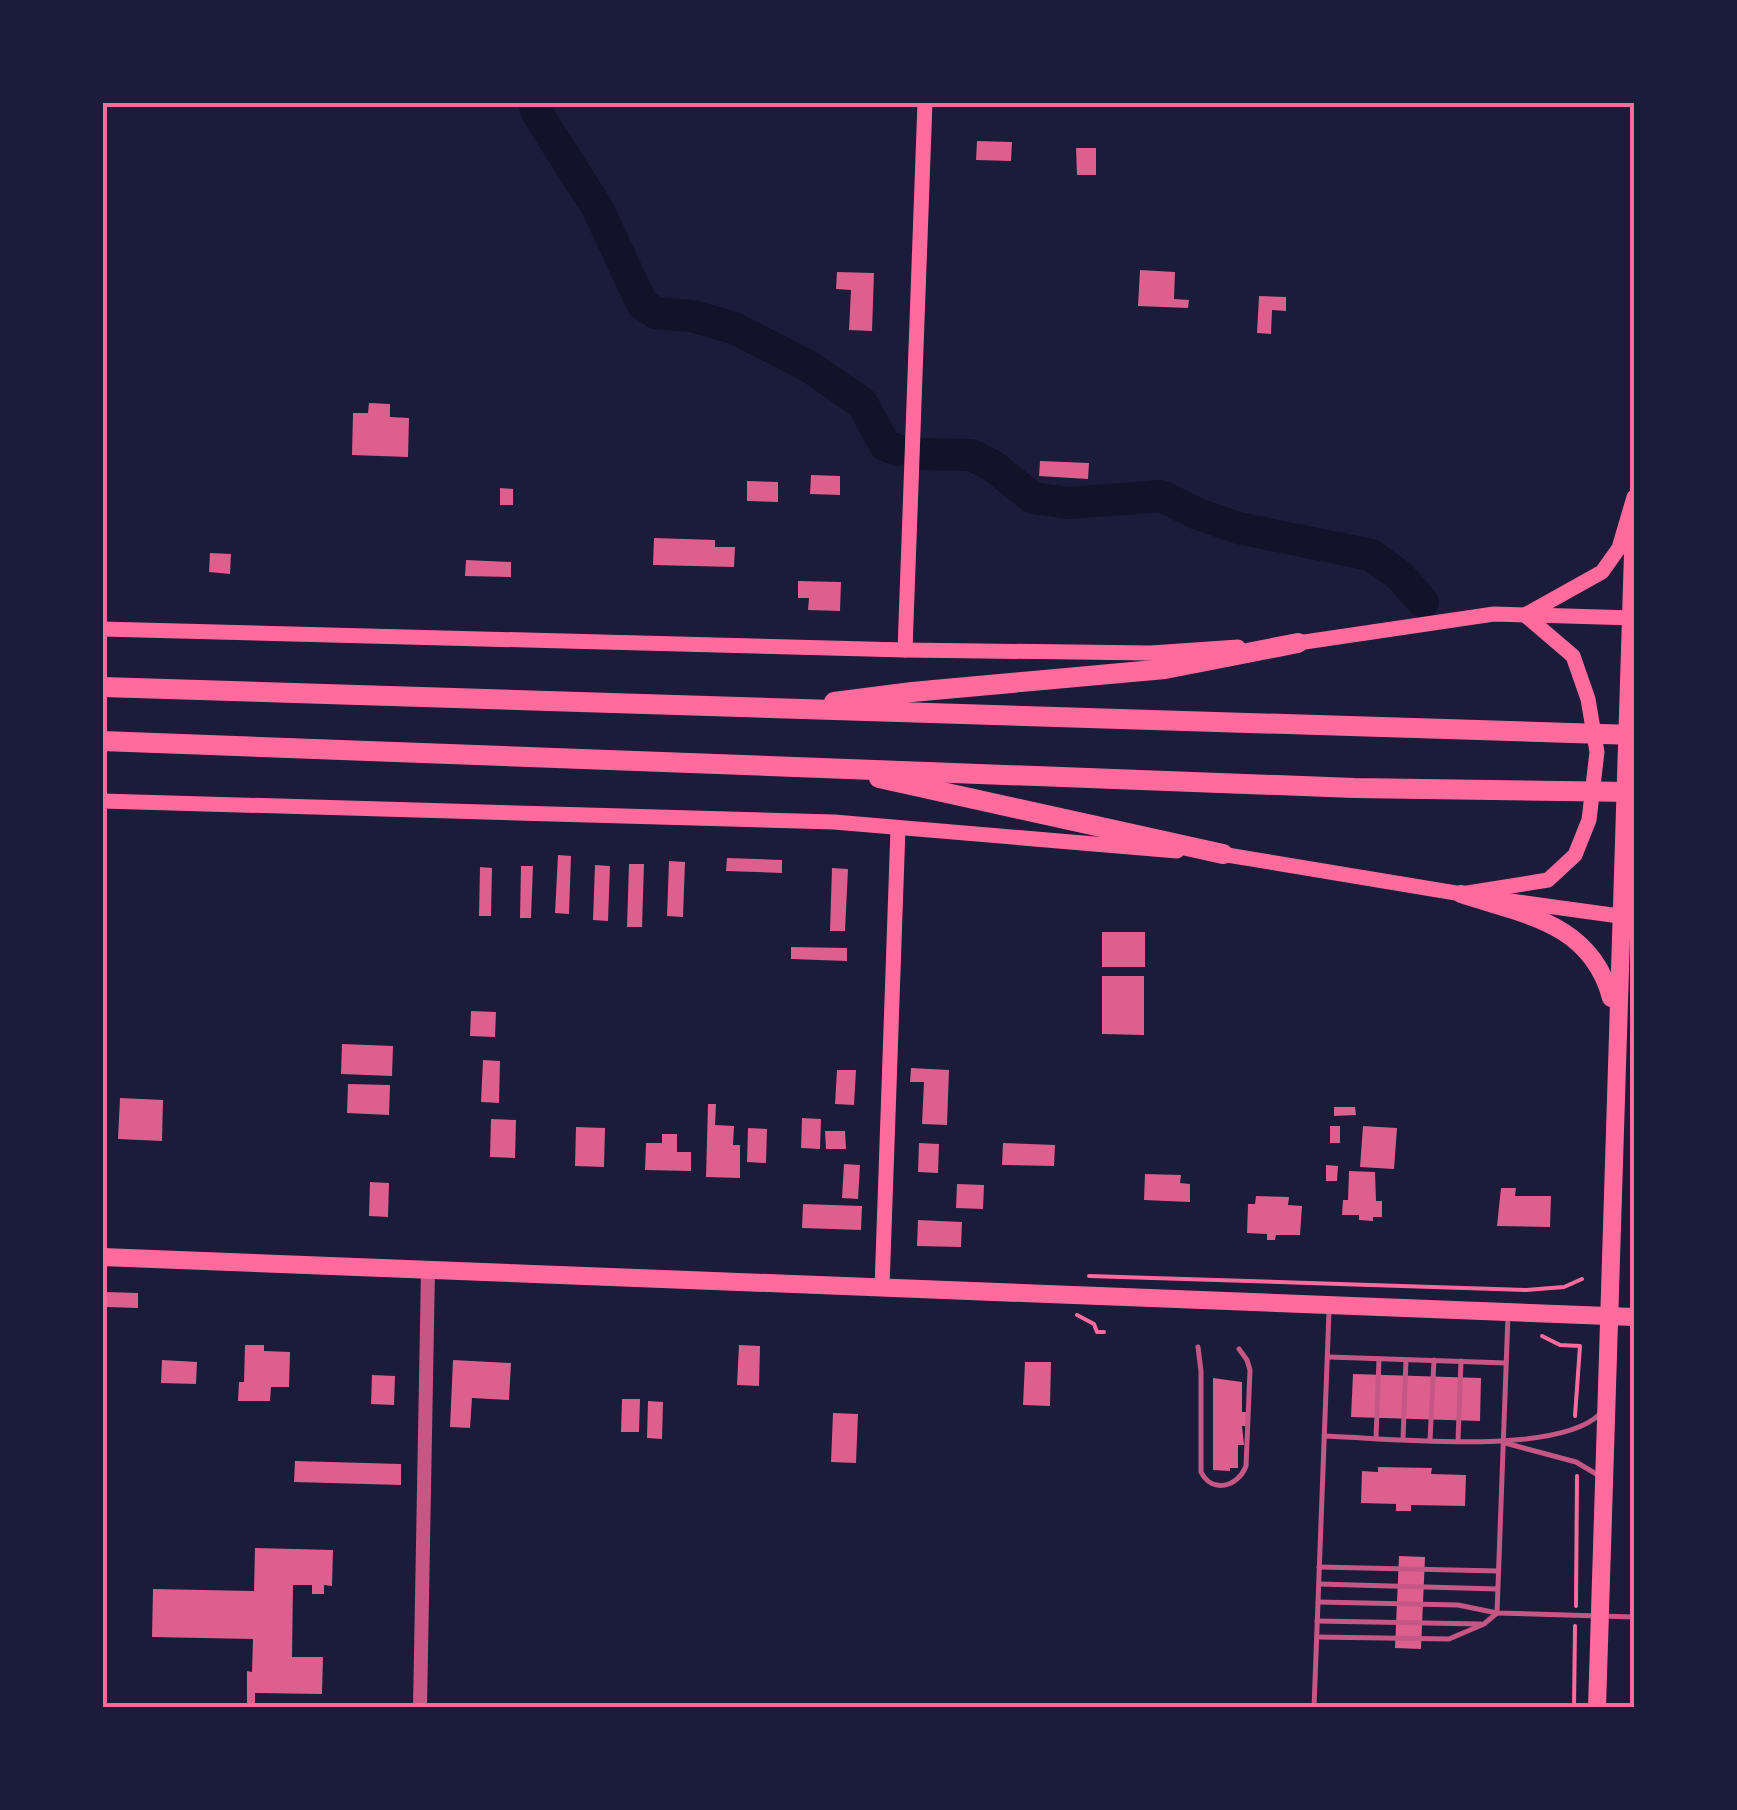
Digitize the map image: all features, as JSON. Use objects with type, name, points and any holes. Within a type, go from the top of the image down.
[{"type":"highway","points":[[777,710],[912,692],[1165,670],[1298,643]]},
{"type":"highway","points":[[102,674],[252,692]]},
{"type":"highway","points":[[102,687],[1634,735]]},
{"type":"highway","points":[[102,741],[1354,788],[1634,792]]},
{"type":"highway","points":[[833,768],[1223,854]]},
{"type":"main road","points":[[905,650],[924,102]]},
{"type":"main road","points":[[1526,615],[1602,572],[1619,548],[1634,497]]},
{"type":"main road","points":[[1598,1708],[1616,1015],[1626,917],[1634,521]]},
{"type":"main road","points":[[102,629],[1151,653],[1298,643],[1494,614],[1632,618]]},
{"type":"main road","points":[[1461,894],[1548,880],[1575,855],[1589,820],[1597,752],[1588,699],[1572,656],[1526,615]]},
{"type":"main road","points":[[102,801],[814,822],[898,828],[1223,854],[1626,917]]},
{"type":"main road","points":[[882,1288],[898,828]]},
{"type":"main road","points":[[1461,894],[1539,919],[1570,934],[1600,964],[1616,1015]]},
{"type":"main road","points":[[102,1257],[1634,1317]]},
{"type":"street","points":[[420,1708],[428,1270]]},
{"type":"lane","points":[[1314,1708],[1329,1306]]},
{"type":"lane","points":[[1316,1638],[1450,1639],[1484,1624],[1496,1613],[1508,1312]]},
{"type":"lane","points":[[1198,1347],[1202,1371],[1200,1472],[1214,1486],[1235,1482],[1246,1466],[1250,1370],[1239,1349]]},
{"type":"lane","points":[[1328,1357],[1506,1363]]},
{"type":"lane","points":[[1376,1438],[1380,1359]]},
{"type":"lane","points":[[1403,1439],[1406,1360]]},
{"type":"lane","points":[[1430,1440],[1434,1360]]},
{"type":"lane","points":[[1458,1441],[1461,1362]]},
{"type":"lane","points":[[1324,1436],[1502,1442],[1574,1431],[1588,1425],[1607,1406]]},
{"type":"lane","points":[[1502,1442],[1576,1462],[1604,1480]]},
{"type":"lane","points":[[1319,1567],[1498,1571]]},
{"type":"lane","points":[[1319,1584],[1498,1589]]},
{"type":"lane","points":[[1318,1602],[1458,1605],[1496,1613],[1634,1617]]},
{"type":"lane","points":[[1318,1620],[1484,1624]]},
{"type":"path","points":[[1073,1276],[1526,1290],[1564,1287],[1582,1280]]},
{"type":"path","points":[[1542,1336],[1560,1345],[1580,1346],[1574,1431]]},
{"type":"path","points":[[1574,1708],[1576,1462]]},
{"type":"building","points":[[977,141],[1012,142],[1011,161],[976,160]]},
{"type":"building","points":[[1076,148],[1096,148],[1096,175],[1077,175]]},
{"type":"building","points":[[1140,270],[1175,272],[1174,299],[1189,300],[1188,308],[1138,306]]},
{"type":"building","points":[[837,272],[874,273],[872,331],[849,330],[851,290],[836,289]]},
{"type":"building","points":[[1259,296],[1286,297],[1286,311],[1272,310],[1271,334],[1257,333]]},
{"type":"building","points":[[369,403],[390,404],[390,417],[409,418],[408,457],[352,455],[353,413],[368,413]]},
{"type":"building","points":[[1040,461],[1089,463],[1088,479],[1039,476]]},
{"type":"building","points":[[811,475],[840,476],[840,495],[810,494]]},
{"type":"building","points":[[747,481],[778,482],[778,502],[747,501]]},
{"type":"building","points":[[500,488],[513,489],[513,505],[500,505]]},
{"type":"building","points":[[654,538],[715,540],[715,547],[735,547],[734,567],[653,565]]},
{"type":"building","points":[[210,553],[231,554],[230,574],[209,572]]},
{"type":"building","points":[[466,560],[511,562],[511,577],[465,576]]},
{"type":"building","points":[[798,581],[841,582],[840,611],[808,610],[809,598],[798,598]]},
{"type":"building","points":[[558,855],[571,856],[569,914],[555,913]]},
{"type":"building","points":[[727,858],[782,860],[782,873],[726,871]]},
{"type":"building","points":[[669,861],[685,862],[683,917],[667,916]]},
{"type":"building","points":[[629,864],[644,864],[642,927],[627,927]]},
{"type":"building","points":[[595,865],[610,866],[608,921],[593,920]]},
{"type":"building","points":[[521,866],[533,866],[531,918],[520,918]]},
{"type":"building","points":[[480,867],[492,868],[491,916],[479,916]]},
{"type":"building","points":[[832,868],[848,869],[845,931],[830,931]]},
{"type":"building","points":[[1102,932],[1145,932],[1145,967],[1102,967]]},
{"type":"building","points":[[791,947],[847,948],[847,961],[791,959]]},
{"type":"building","points":[[1102,976],[1144,976],[1144,1035],[1102,1034]]},
{"type":"building","points":[[471,1011],[496,1012],[495,1037],[470,1036]]},
{"type":"building","points":[[342,1044],[393,1046],[392,1076],[341,1074]]},
{"type":"building","points":[[483,1060],[500,1061],[499,1103],[481,1102]]},
{"type":"building","points":[[911,1068],[949,1070],[947,1125],[922,1124],[924,1082],[910,1082]]},
{"type":"building","points":[[837,1070],[856,1070],[854,1105],[835,1104]]},
{"type":"building","points":[[348,1084],[390,1085],[389,1115],[347,1113]]},
{"type":"building","points":[[120,1098],[163,1100],[162,1141],[118,1139]]},
{"type":"building","points":[[708,1104],[716,1104],[715,1125],[734,1126],[733,1145],[740,1145],[740,1178],[706,1177]]},
{"type":"building","points":[[1334,1107],[1355,1107],[1356,1115],[1334,1116]]},
{"type":"building","points":[[802,1118],[821,1119],[820,1149],[801,1148]]},
{"type":"building","points":[[491,1119],[516,1120],[515,1158],[490,1157]]},
{"type":"building","points":[[1330,1126],[1340,1126],[1340,1143],[1330,1143]]},
{"type":"building","points":[[1363,1126],[1397,1128],[1394,1169],[1360,1167]]},
{"type":"building","points":[[576,1127],[605,1128],[604,1167],[575,1166]]},
{"type":"building","points":[[748,1128],[767,1129],[766,1163],[747,1162]]},
{"type":"building","points":[[825,1131],[845,1131],[846,1149],[826,1149]]},
{"type":"building","points":[[662,1134],[677,1134],[677,1152],[691,1152],[691,1171],[645,1170],[646,1143],[662,1143]]},
{"type":"building","points":[[919,1143],[939,1144],[938,1173],[918,1172]]},
{"type":"building","points":[[1003,1143],[1055,1145],[1054,1166],[1002,1165]]},
{"type":"building","points":[[844,1164],[860,1165],[858,1199],[842,1198]]},
{"type":"building","points":[[1326,1165],[1338,1166],[1337,1181],[1326,1181]]},
{"type":"building","points":[[1349,1171],[1375,1172],[1376,1201],[1382,1201],[1382,1217],[1373,1217],[1373,1221],[1359,1220],[1359,1215],[1342,1215],[1343,1200],[1348,1200]]},
{"type":"building","points":[[1145,1174],[1181,1175],[1180,1183],[1190,1184],[1190,1202],[1144,1200]]},
{"type":"building","points":[[370,1182],[389,1183],[388,1217],[369,1216]]},
{"type":"building","points":[[957,1184],[984,1185],[983,1209],[956,1208]]},
{"type":"building","points":[[1501,1188],[1516,1188],[1515,1196],[1551,1196],[1550,1227],[1497,1226]]},
{"type":"building","points":[[1256,1196],[1289,1197],[1288,1205],[1302,1206],[1300,1235],[1276,1235],[1275,1240],[1267,1240],[1267,1234],[1247,1233],[1248,1204],[1255,1204]]},
{"type":"building","points":[[803,1204],[862,1206],[861,1230],[802,1228]]},
{"type":"building","points":[[918,1220],[962,1222],[961,1247],[917,1246]]},
{"type":"building","points":[[106,1292],[138,1293],[138,1308],[106,1307]]},
{"type":"building","points":[[245,1345],[264,1345],[264,1351],[290,1352],[289,1387],[271,1387],[270,1401],[238,1401],[239,1382],[244,1382]]},
{"type":"building","points":[[739,1345],[760,1346],[759,1386],[737,1385]]},
{"type":"building","points":[[162,1360],[197,1362],[196,1384],[161,1383]]},
{"type":"building","points":[[453,1360],[511,1363],[509,1400],[472,1398],[470,1428],[450,1427]]},
{"type":"building","points":[[1025,1362],[1051,1362],[1050,1406],[1023,1405]]},
{"type":"building","points":[[1353,1374],[1481,1378],[1480,1421],[1351,1417]]},
{"type":"building","points":[[372,1375],[395,1376],[394,1405],[371,1404]]},
{"type":"building","points":[[1213,1378],[1242,1382],[1242,1412],[1246,1412],[1246,1426],[1242,1426],[1244,1445],[1238,1445],[1238,1468],[1230,1471],[1213,1470]]},
{"type":"building","points":[[622,1399],[640,1399],[639,1432],[621,1432]]},
{"type":"building","points":[[648,1401],[663,1402],[662,1439],[647,1438]]},
{"type":"building","points":[[833,1413],[858,1414],[856,1463],[831,1462]]},
{"type":"building","points":[[295,1461],[401,1464],[401,1485],[294,1482]]},
{"type":"building","points":[[1378,1467],[1432,1468],[1431,1474],[1466,1475],[1465,1506],[1411,1505],[1411,1511],[1396,1511],[1396,1504],[1361,1503],[1362,1471],[1378,1472]]},
{"type":"building","points":[[255,1548],[333,1550],[332,1586],[324,1585],[324,1594],[312,1594],[312,1585],[293,1585],[292,1657],[323,1657],[322,1694],[255,1693],[255,1708],[230,1708],[231,1704],[247,1704],[247,1671],[252,1672],[253,1639],[152,1637],[153,1589],[254,1591]]},
{"type":"building","points":[[1399,1556],[1425,1557],[1421,1649],[1395,1648]]},
{"type":"waterway","points":[[534,102],[537,113],[598,209],[642,304],[656,313],[692,316],[734,328],[810,367],[862,403],[885,445],[897,450]]},
{"type":"waterway","points":[[922,454],[971,455],[993,466],[1033,498],[1069,503],[1161,496],[1238,528],[1371,555],[1400,576],[1423,602]]}]
